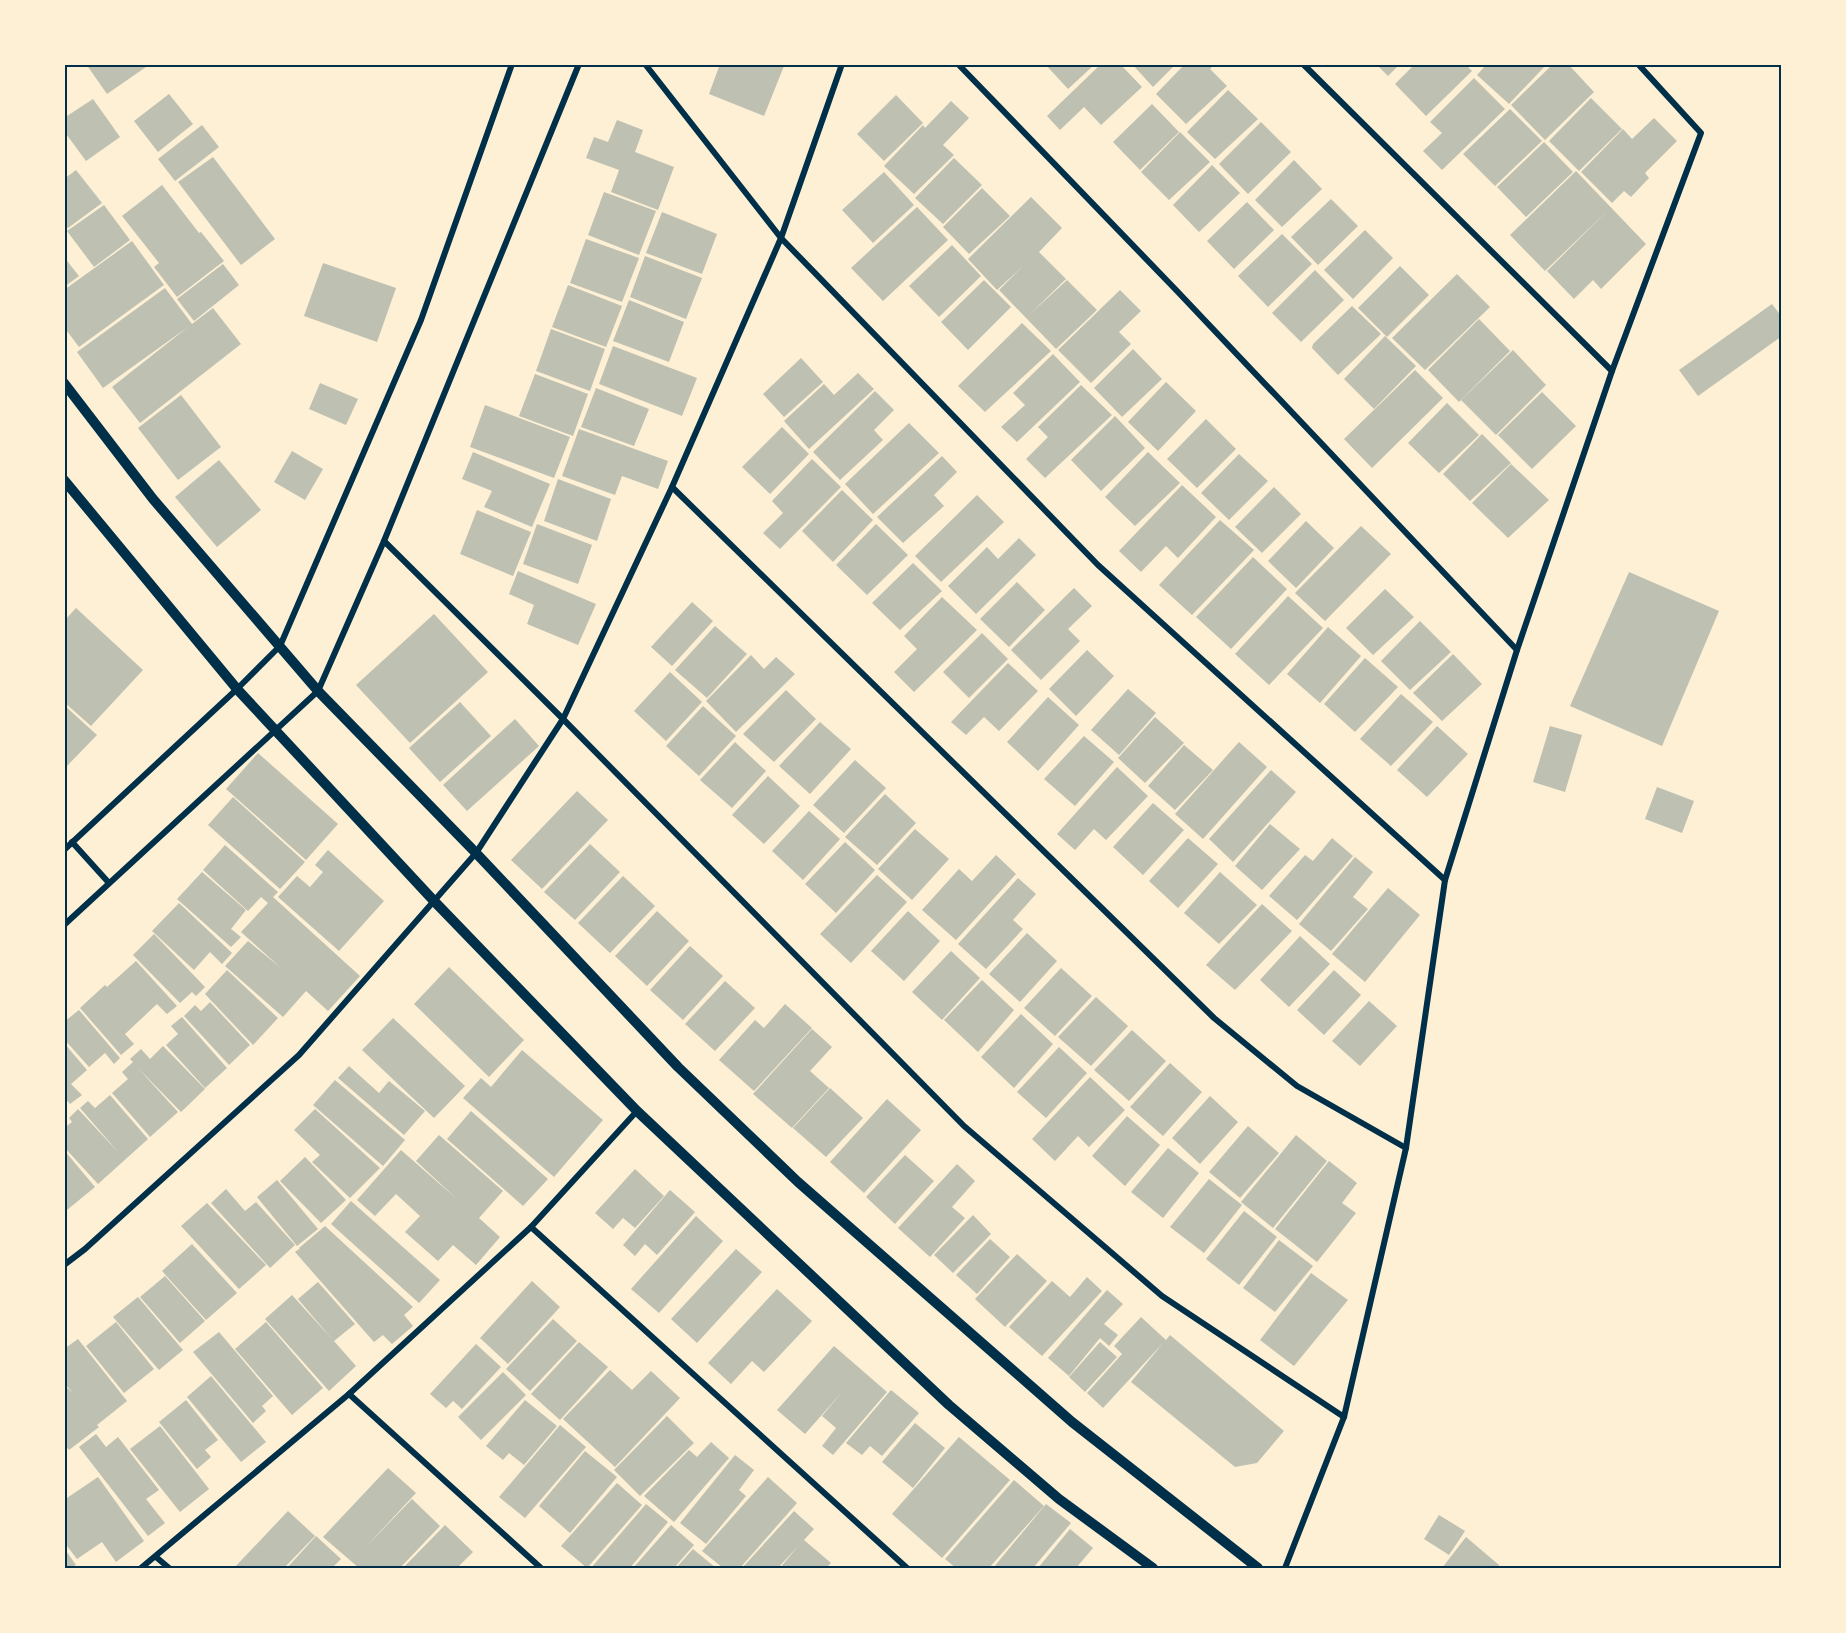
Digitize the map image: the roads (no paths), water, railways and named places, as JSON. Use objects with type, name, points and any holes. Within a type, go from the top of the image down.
[{"type":"street","points":[[64,850],[280,646],[421,320],[512,64]]},
{"type":"street","points":[[64,925],[318,691],[384,542],[579,64]]},
{"type":"street","points":[[645,64],[781,238],[1098,565],[1445,880]]},
{"type":"street","points":[[64,1265],[94,1241],[299,1054],[476,854],[564,719],[672,488],[781,238],[842,64]]},
{"type":"street","points":[[958,64],[1517,650]]},
{"type":"street","points":[[1303,64],[1612,371]]},
{"type":"street","points":[[1285,1569],[1344,1417],[1406,1148],[1445,880],[1517,650],[1612,371],[1701,134],[1638,64]]},
{"type":"street","points":[[64,382],[153,499],[318,691],[678,1067],[798,1182],[1072,1422],[1258,1569]]},
{"type":"street","points":[[64,480],[237,689],[434,901],[637,1112],[949,1405],[1059,1499],[1154,1569]]},
{"type":"street","points":[[672,488],[1214,1018],[1297,1086],[1406,1148]]},
{"type":"street","points":[[384,542],[564,719],[964,1126],[1162,1296],[1344,1417]]},
{"type":"street","points":[[72,842],[109,883]]},
{"type":"street","points":[[141,1569],[349,1394],[531,1227],[637,1112]]},
{"type":"street","points":[[531,1227],[908,1569]]},
{"type":"street","points":[[349,1394],[541,1569]]},
{"type":"street","points":[[156,1557],[169,1569]]}]
